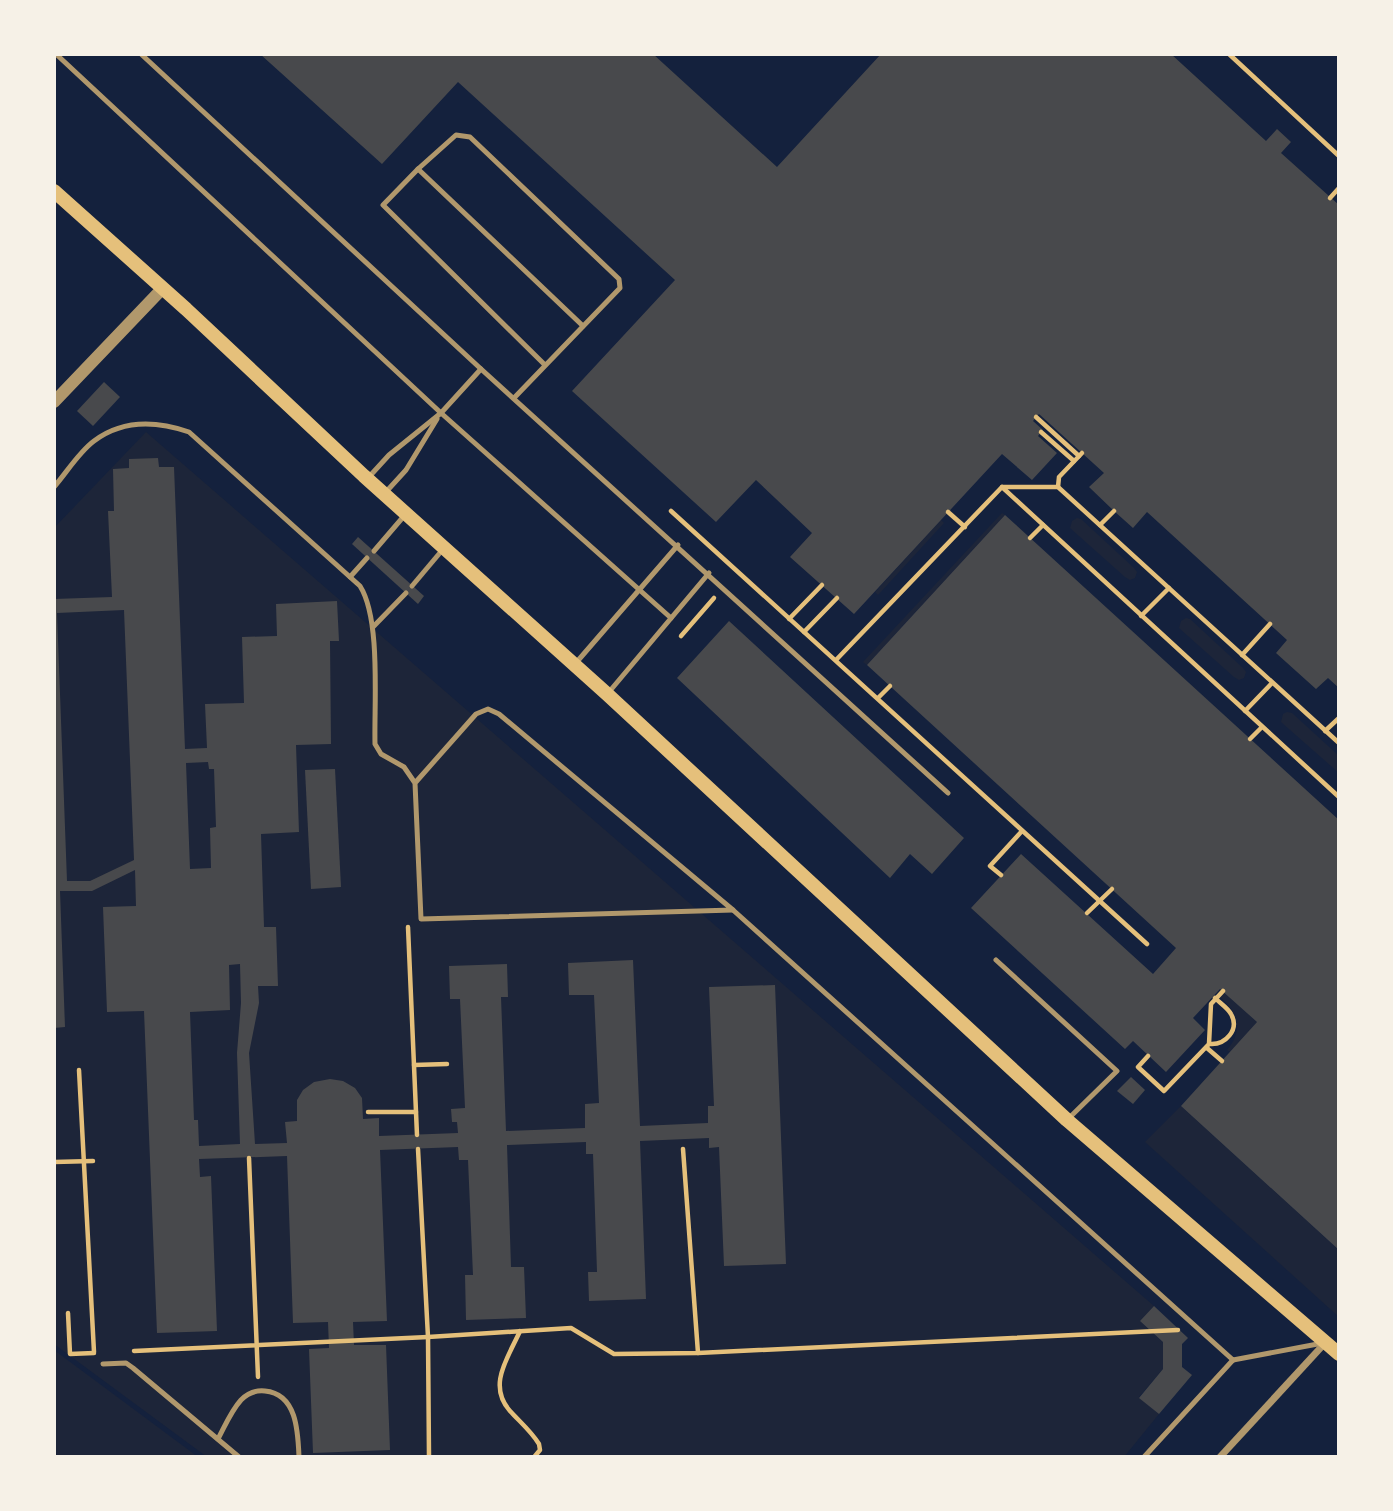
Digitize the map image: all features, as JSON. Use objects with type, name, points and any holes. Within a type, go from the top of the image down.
[{"type":"main road","points":[[54,191],[607,694],[1067,1120],[1339,1354]]},
{"type":"street","points":[[54,401],[162,289]]},
{"type":"street","points":[[1220,1457],[1326,1342]]},
{"type":"lane","points":[[56,54],[441,413],[671,618]]},
{"type":"lane","points":[[141,54],[481,369],[709,573],[948,793]]},
{"type":"lane","points":[[514,398],[620,288],[619,279],[470,136],[456,135],[383,205],[545,365]]},
{"type":"lane","points":[[418,169],[583,326]]},
{"type":"lane","points":[[368,478],[390,455],[441,413],[481,369]]},
{"type":"lane","points":[[384,494],[406,470],[441,413]]},
{"type":"lane","points":[[54,487],[93,442],[115,429],[139,424],[165,424],[189,432],[350,577],[366,595],[373,627],[375,744],[381,754],[404,767],[415,783],[421,919],[733,911]]},
{"type":"lane","points":[[374,551],[406,513]]},
{"type":"lane","points":[[574,665],[678,545]]},
{"type":"lane","points":[[412,586],[444,548]]},
{"type":"lane","points":[[350,577],[367,558]]},
{"type":"lane","points":[[607,694],[709,573]]},
{"type":"lane","points":[[373,627],[406,593]]},
{"type":"lane","points":[[415,783],[475,714],[488,709],[499,714],[733,911],[1233,1360]]},
{"type":"lane","points":[[996,960],[1117,1071],[1067,1120]]},
{"type":"lane","points":[[1144,1457],[1233,1360],[1326,1342]]},
{"type":"lane","points":[[103,1364],[126,1363],[134,1368],[239,1457]]},
{"type":"lane","points":[[218,1438],[241,1401],[252,1392],[280,1395],[291,1404],[299,1457]]},
{"type":"path","points":[[1229,54],[1339,156]]},
{"type":"path","points":[[1330,198],[1339,188]]},
{"type":"path","points":[[1036,417],[1080,454],[1059,477],[1058,487]]},
{"type":"path","points":[[1041,432],[1074,461]]},
{"type":"path","points":[[1002,487],[1339,797]]},
{"type":"path","points":[[836,660],[1002,487],[1058,487],[1339,743]]},
{"type":"path","points":[[671,511],[1147,944]]},
{"type":"path","points":[[1099,525],[1114,511]]},
{"type":"path","points":[[948,512],[965,527]]},
{"type":"path","points":[[1030,538],[1043,525]]},
{"type":"path","points":[[681,636],[738,572]]},
{"type":"path","points":[[789,618],[821,585]]},
{"type":"path","points":[[1141,615],[1168,588]]},
{"type":"path","points":[[804,632],[837,598]]},
{"type":"path","points":[[1242,655],[1270,624]]},
{"type":"path","points":[[1245,711],[1272,682]]},
{"type":"path","points":[[878,698],[890,686]]},
{"type":"path","points":[[1325,731],[1339,718]]},
{"type":"path","points":[[1250,739],[1262,727]]},
{"type":"path","points":[[1001,876],[990,866],[1022,831]]},
{"type":"path","points":[[1087,914],[1112,889]]},
{"type":"path","points":[[417,1135],[407,928],[421,919]]},
{"type":"path","points":[[1222,1061],[1208,1046],[1210,1003],[1223,991]]},
{"type":"path","points":[[1148,1056],[1138,1067],[1164,1091],[1208,1046],[1223,1042],[1230,1035],[1234,1024],[1233,1016],[1215,998]]},
{"type":"path","points":[[414,1065],[447,1064]]},
{"type":"path","points":[[79,1070],[94,1353]]},
{"type":"path","points":[[368,1112],[416,1112]]},
{"type":"path","points":[[418,1149],[428,1337],[429,1457]]},
{"type":"path","points":[[683,1149],[698,1353]]},
{"type":"path","points":[[249,1158],[259,1391]]},
{"type":"path","points":[[54,1162],[93,1161]]},
{"type":"path","points":[[68,1313],[70,1354],[107,1352]]},
{"type":"path","points":[[121,1352],[571,1328],[614,1354],[698,1353],[1200,1329]]},
{"type":"path","points":[[520,1331],[498,1383],[502,1401],[539,1444],[540,1450],[536,1456]]},
{"type":"shaded area","points":[[146,432],[1154,1306],[1140,1321],[1163,1342],[1163,1369],[1139,1397],[1159,1414],[1124,1457],[207,1457],[54,1344],[54,528]]},
{"type":"shaded area","points":[[1002,513],[1005,515],[867,665],[863,662]]},
{"type":"shaded area","points":[[1077,518],[1134,568],[1137,572],[1135,578],[1130,580],[1125,577],[1070,528],[1072,521]]},
{"type":"shaded area","points":[[941,520],[944,523],[878,595],[875,592]]},
{"type":"shaded area","points":[[1186,618],[1243,668],[1246,672],[1244,678],[1239,680],[1234,677],[1179,628],[1181,621]]},
{"type":"shaded area","points":[[1292,713],[1339,756],[1339,773],[1281,722],[1283,714]]},
{"type":"shaded area","points":[[1225,993],[1257,1022],[1230,1052],[1227,1050],[1236,1035],[1237,1022],[1231,1009],[1220,997]]},
{"type":"shaded area","points":[[1181,1106],[1339,1250],[1339,1317],[1145,1142]]},
{"type":"shaded area","points":[[54,1350],[198,1457],[54,1457]]},
{"type":"building","points":[[260,54],[653,54],[777,167],[881,54],[1171,54],[1266,141],[1277,129],[1291,142],[1281,153],[1339,205],[1339,688],[1328,678],[1316,689],[1276,653],[1287,640],[1147,512],[1133,528],[1114,511],[1089,487],[1104,473],[1039,414],[1033,421],[1043,430],[1038,436],[1057,453],[1032,480],[1002,454],[854,614],[790,557],[812,533],[756,480],[716,522],[572,391],[675,280],[458,82],[382,164]]},
{"type":"building","points":[[104,382],[120,397],[93,426],[77,411]]},
{"type":"building","points":[[158,458],[159,467],[174,467],[185,749],[207,748],[205,704],[244,703],[242,637],[277,636],[276,604],[337,601],[339,641],[330,641],[331,744],[296,745],[299,832],[261,834],[264,927],[276,927],[278,986],[258,986],[259,1003],[249,1053],[255,1144],[287,1143],[285,1122],[297,1121],[297,1100],[303,1090],[314,1082],[330,1079],[343,1081],[355,1088],[362,1098],[363,1119],[379,1118],[379,1136],[458,1133],[457,1122],[452,1122],[451,1109],[465,1108],[460,999],[450,999],[449,966],[507,964],[508,997],[501,997],[506,1131],[585,1128],[585,1104],[599,1103],[594,995],[569,995],[568,963],[633,960],[640,1126],[708,1123],[708,1106],[714,1106],[709,987],[775,985],[786,1264],[724,1266],[719,1147],[709,1148],[709,1138],[640,1141],[646,1299],[589,1301],[588,1272],[597,1272],[593,1154],[586,1154],[586,1142],[507,1145],[511,1267],[524,1267],[526,1318],[466,1320],[465,1275],[473,1275],[468,1160],[459,1160],[458,1147],[380,1150],[387,1321],[353,1322],[354,1345],[386,1345],[390,1450],[313,1453],[309,1349],[329,1348],[328,1322],[293,1323],[287,1156],[199,1159],[200,1177],[211,1176],[217,1331],[157,1333],[144,1011],[107,1012],[103,907],[136,906],[135,870],[92,891],[60,891],[65,1027],[54,1028],[54,599],[112,597],[108,511],[114,511],[113,469],[129,468],[129,459]],"holes":[[[124,610],[134,860],[90,881],[67,881],[57,613]],[[208,762],[209,769],[214,769],[216,827],[210,828],[211,868],[190,869],[186,763]],[[240,964],[241,1003],[237,1053],[240,1144],[199,1146],[198,1120],[194,1120],[190,1012],[230,1010],[229,965]]]},
{"type":"building","points":[[1005,515],[1339,820],[1339,1250],[1181,1106],[1257,1022],[1220,989],[1193,1018],[1205,1030],[1166,1072],[1133,1041],[1125,1049],[971,908],[1021,854],[1153,974],[1176,948],[867,665]]},
{"type":"building","points":[[358,537],[424,596],[418,604],[352,544]]},
{"type":"building","points":[[729,621],[964,838],[932,874],[910,854],[890,878],[677,678]]},
{"type":"building","points":[[335,769],[341,887],[311,889],[305,770]]},
{"type":"building","points":[[1131,1077],[1145,1090],[1133,1104],[1117,1091]]},
{"type":"building","points":[[1154,1306],[1188,1338],[1182,1344],[1182,1367],[1192,1375],[1159,1414],[1139,1398],[1163,1369],[1163,1342],[1140,1321]]}]
